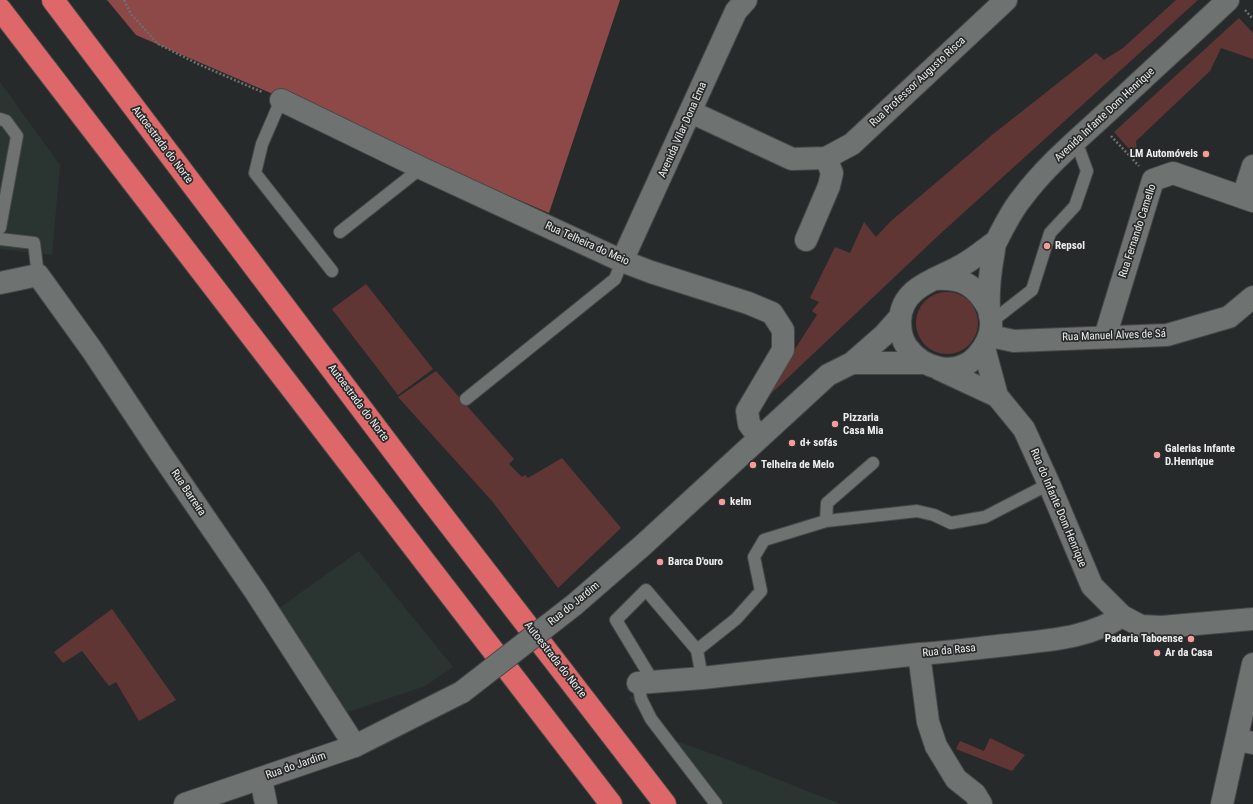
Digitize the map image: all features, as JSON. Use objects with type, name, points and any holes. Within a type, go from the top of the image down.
[{"type":"highway","name":"Autoestrada do Norte","points":[[53,0],[429,498],[665,804]]},
{"type":"highway","points":[[0,9],[611,804]]},
{"type":"street","name":"Avenida Vilar Dona Ema","points":[[622,261],[736,11],[746,0]]},
{"type":"street","name":"Rua Professor Augusto Risca","points":[[691,112],[792,159],[826,158],[852,144],[1006,0]]},
{"type":"street","name":"Avenida Infante Dom Henrique","points":[[988,329],[991,269],[995,242],[1021,199],[1043,173],[1076,141],[1228,0]]},
{"type":"street","name":"Rua Telheira do Meio","points":[[281,100],[421,168],[622,261],[651,272],[748,303],[772,313],[783,330],[783,350],[747,411],[749,424],[759,437]]},
{"type":"street","points":[[806,240],[829,186],[832,173],[826,158]]},
{"type":"street","points":[[1248,199],[1253,166]]},
{"type":"street","name":"Rua Fernando Camello","points":[[1105,337],[1153,180],[1173,173],[1248,199]]},
{"type":"street","name":"Avenida Infante Dom Henrique","points":[[930,366],[913,355],[905,344],[900,331],[900,317],[904,304],[912,293],[922,284],[964,264],[995,242]]},
{"type":"street","points":[[0,283],[38,275]]},
{"type":"street","name":"Rua Barreira","points":[[38,275],[92,350],[254,591],[355,746]]},
{"type":"street","points":[[930,366],[950,369],[963,366],[975,358],[988,329],[983,297],[973,287],[961,281],[948,278],[934,279]]},
{"type":"street","name":"Rua Manuel Alves de Sá","points":[[988,329],[1014,341],[1167,335],[1229,317],[1253,297]]},
{"type":"street","name":"Rua do Jardim","points":[[185,804],[355,746],[462,692],[574,605],[642,546],[828,375],[852,363],[884,335],[900,317]]},
{"type":"street","name":"Rua do Infante Dom Henrique","points":[[988,329],[997,396]]},
{"type":"street","name":"Rua do Jardim","points":[[852,363],[930,366]]},
{"type":"street","name":"Rua do Infante Dom Henrique","points":[[930,366],[997,396],[1024,429],[1092,586],[1122,616]]},
{"type":"street","points":[[1122,616],[1141,626],[1162,627],[1252,623]]},
{"type":"street","name":"Rua da Rasa","points":[[646,683],[919,654],[941,653],[1072,637],[1110,624],[1122,616]]},
{"type":"street","points":[[919,654],[928,722],[936,746],[956,779],[975,794],[981,804]]},
{"type":"street","points":[[1222,804],[1245,741],[1253,664]]},
{"type":"street","points":[[261,779],[266,804]]},
{"type":"lane","points":[[281,100],[262,144],[255,173],[332,271]]},
{"type":"lane","points":[[0,119],[6,121],[17,136],[0,228]]},
{"type":"lane","points":[[988,329],[1032,290],[1050,233],[1075,206],[1086,171],[1076,141]]},
{"type":"lane","points":[[340,232],[421,168]]},
{"type":"lane","points":[[0,239],[34,243],[38,275]]},
{"type":"lane","points":[[466,399],[615,280],[622,261]]},
{"type":"lane","points":[[826,521],[827,504],[873,463]]},
{"type":"lane","points":[[697,650],[736,619],[762,591],[754,557],[764,540],[826,521],[917,511],[934,515],[951,523],[985,517],[1049,484]]},
{"type":"lane","points":[[702,678],[697,650],[646,590],[616,620],[646,683],[641,699],[651,719],[716,804]]},
{"type":"path","points":[[124,0],[132,14],[158,44],[198,64],[281,100]]},
{"type":"path","points":[[1097,122],[1153,180]]},
{"type":"shaded area","points":[[107,0],[620,0],[549,213],[136,35]]},
{"type":"shaded area","points":[[1176,0],[1198,0],[940,234],[758,406],[817,315],[812,311],[819,302],[810,298],[835,247],[850,253],[864,222],[876,237],[891,221],[992,135],[1096,53],[1104,60],[1123,48]]},
{"type":"shaded area","points":[[1239,18],[1253,33],[1253,59],[1221,48],[1210,71],[1136,141],[1138,159],[1114,132]]},
{"type":"shaded area","points":[[0,82],[60,165],[52,255],[0,249]]},
{"type":"shaded area","points":[[366,284],[433,369],[398,395],[332,309]]},
{"type":"shaded area","points":[[947,292],[959,295],[969,301],[975,311],[978,323],[975,335],[969,345],[959,351],[947,354],[935,351],[925,345],[919,335],[916,323],[919,311],[925,301],[935,295]]},
{"type":"shaded area","points":[[436,371],[514,459],[509,464],[522,477],[525,475],[528,478],[562,458],[621,528],[558,588],[492,501],[398,397]]},
{"type":"shaded area","points":[[359,551],[453,667],[425,686],[345,713],[278,609]]},
{"type":"shaded area","points":[[112,609],[176,700],[139,721],[116,682],[109,686],[82,651],[63,663],[54,652]]},
{"type":"shaded area","points":[[648,695],[652,714],[668,738],[729,760],[840,804],[708,804],[629,697]]},
{"type":"shaded area","points":[[990,738],[1025,755],[1012,771],[956,749],[960,741],[984,751]]},
{"type":"place","name":"LM Automóveis","points":[[1206,154]]},
{"type":"place","name":"Repsol","points":[[1047,246]]},
{"type":"place","name":"Pizzaria Casa Mia","points":[[835,424]]},
{"type":"place","name":"d+ sofás","points":[[792,443]]},
{"type":"place","name":"Galerias Infante D.Henrique","points":[[1157,455]]},
{"type":"place","name":"Telheira de Melo","points":[[753,465]]},
{"type":"place","name":"kelm","points":[[722,502]]},
{"type":"place","name":"Barca D'ouro","points":[[660,562]]},
{"type":"place","name":"Padaria Taboense","points":[[1191,639]]},
{"type":"place","name":"Ar da Casa","points":[[1157,653]]}]
